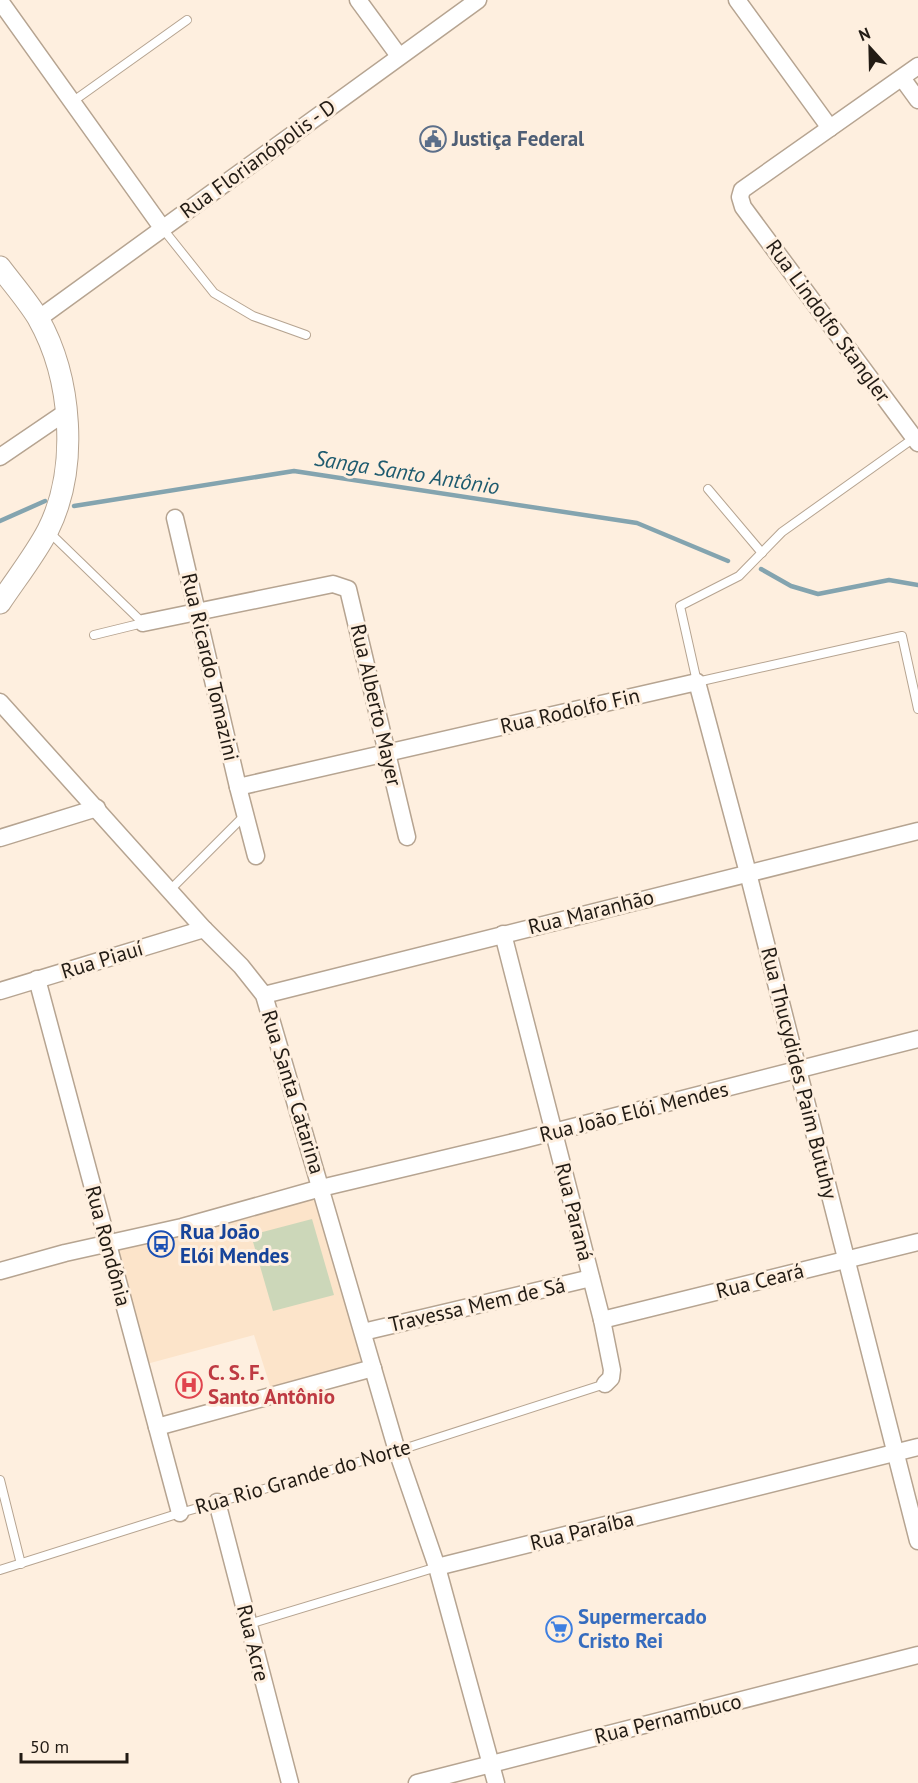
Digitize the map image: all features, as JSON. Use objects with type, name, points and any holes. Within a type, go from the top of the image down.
[{"type":"street","points":[[358,0],[399,56]]},
{"type":"street","name":"Rua Florianópolis - D","points":[[38,319],[478,0]]},
{"type":"street","points":[[737,0],[830,128],[918,66]]},
{"type":"street","points":[[0,1],[163,229]]},
{"type":"street","points":[[902,78],[918,100]]},
{"type":"street","name":"Rua Lindolfo Stangler","points":[[830,128],[742,190],[740,197],[743,207],[917,439]]},
{"type":"street","points":[[0,267],[38,319],[61,374],[69,428],[63,488],[48,530],[0,603]]},
{"type":"street","points":[[0,457],[66,412]]},
{"type":"street","name":"Rua Ricardo Tomazini","points":[[175,518],[256,856]]},
{"type":"street","name":"Rua Alberto Mayer","points":[[199,613],[333,584],[348,588],[407,837]]},
{"type":"street","points":[[142,623],[199,613]]},
{"type":"street","name":"Rua Rodolfo Fin","points":[[238,787],[697,682]]},
{"type":"street","name":"Rua Thucydides Paim Butuhy","points":[[697,682],[748,873],[918,1541]]},
{"type":"street","name":"Rua Santa Catarina","points":[[0,702],[169,891],[241,966],[264,995],[397,1451],[437,1567],[496,1783]]},
{"type":"street","points":[[0,837],[97,808]]},
{"type":"street","name":"Rua Maranhão","points":[[264,995],[918,831]]},
{"type":"street","name":"Rua Piauí","points":[[0,991],[204,929]]},
{"type":"street","name":"Rua Paraná","points":[[503,934],[602,1320],[612,1370],[611,1378],[605,1384]]},
{"type":"street","name":"Rua Rondônia","points":[[37,979],[180,1513]]},
{"type":"street","name":"Rua João Elói Mendes","points":[[0,1271],[65,1253],[182,1227],[321,1188],[554,1132],[918,1038]]},
{"type":"street","name":"Rua Ceará","points":[[602,1320],[918,1242]]},
{"type":"street","name":"Travessa Mem de Sá","points":[[363,1332],[591,1278]]},
{"type":"street","points":[[157,1427],[373,1368]]},
{"type":"street","name":"Rua Paraíba","points":[[437,1567],[918,1447]]},
{"type":"street","name":"Rua Acre","points":[[217,1502],[290,1783]]},
{"type":"street","name":"Rua Pernambuco","points":[[417,1783],[918,1655]]},
{"type":"lane","points":[[72,102],[187,20]]},
{"type":"lane","points":[[163,229],[214,293],[253,316],[306,335]]},
{"type":"lane","points":[[708,489],[762,553],[782,532],[917,439]]},
{"type":"lane","points":[[48,530],[142,623]]},
{"type":"lane","name":"Rua Thucydides Paim Butuhy","points":[[697,682],[680,606],[739,576],[762,553]]},
{"type":"lane","points":[[94,636],[142,623]]},
{"type":"lane","name":"Rua Rodolfo Fin","points":[[697,682],[902,636],[918,709]]},
{"type":"lane","points":[[169,891],[246,815]]},
{"type":"lane","name":"Rua Rio Grande do Norte","points":[[0,1570],[180,1513],[397,1451],[605,1384]]},
{"type":"lane","points":[[0,1480],[21,1564]]},
{"type":"lane","name":"Rua Paraíba","points":[[249,1624],[437,1567]]},
{"type":"shaded area","points":[[316,1194],[363,1364],[271,1389],[254,1335],[143,1365],[114,1249]]},
{"type":"green space","points":[[312,1219],[334,1295],[273,1311],[251,1235]]},
{"type":"waterway","name":"Sanga Santo Antônio","points":[[74,506],[294,471],[637,523],[728,561]]},
{"type":"waterway","name":"Sanga Santo Antônio","points":[[0,521],[45,501]]},
{"type":"waterway","name":"Sanga Santo Antônio","points":[[761,569],[791,586],[818,594],[889,580],[918,585]]},
{"type":"place","name":"Justiça Federal","points":[[433,139]]},
{"type":"place","name":"Rua João Elói Mendes","points":[[161,1244]]},
{"type":"place","name":"C. S. F. Santo Antônio","points":[[189,1385]]},
{"type":"place","name":"Supermercado Cristo Rei","points":[[559,1629]]}]
